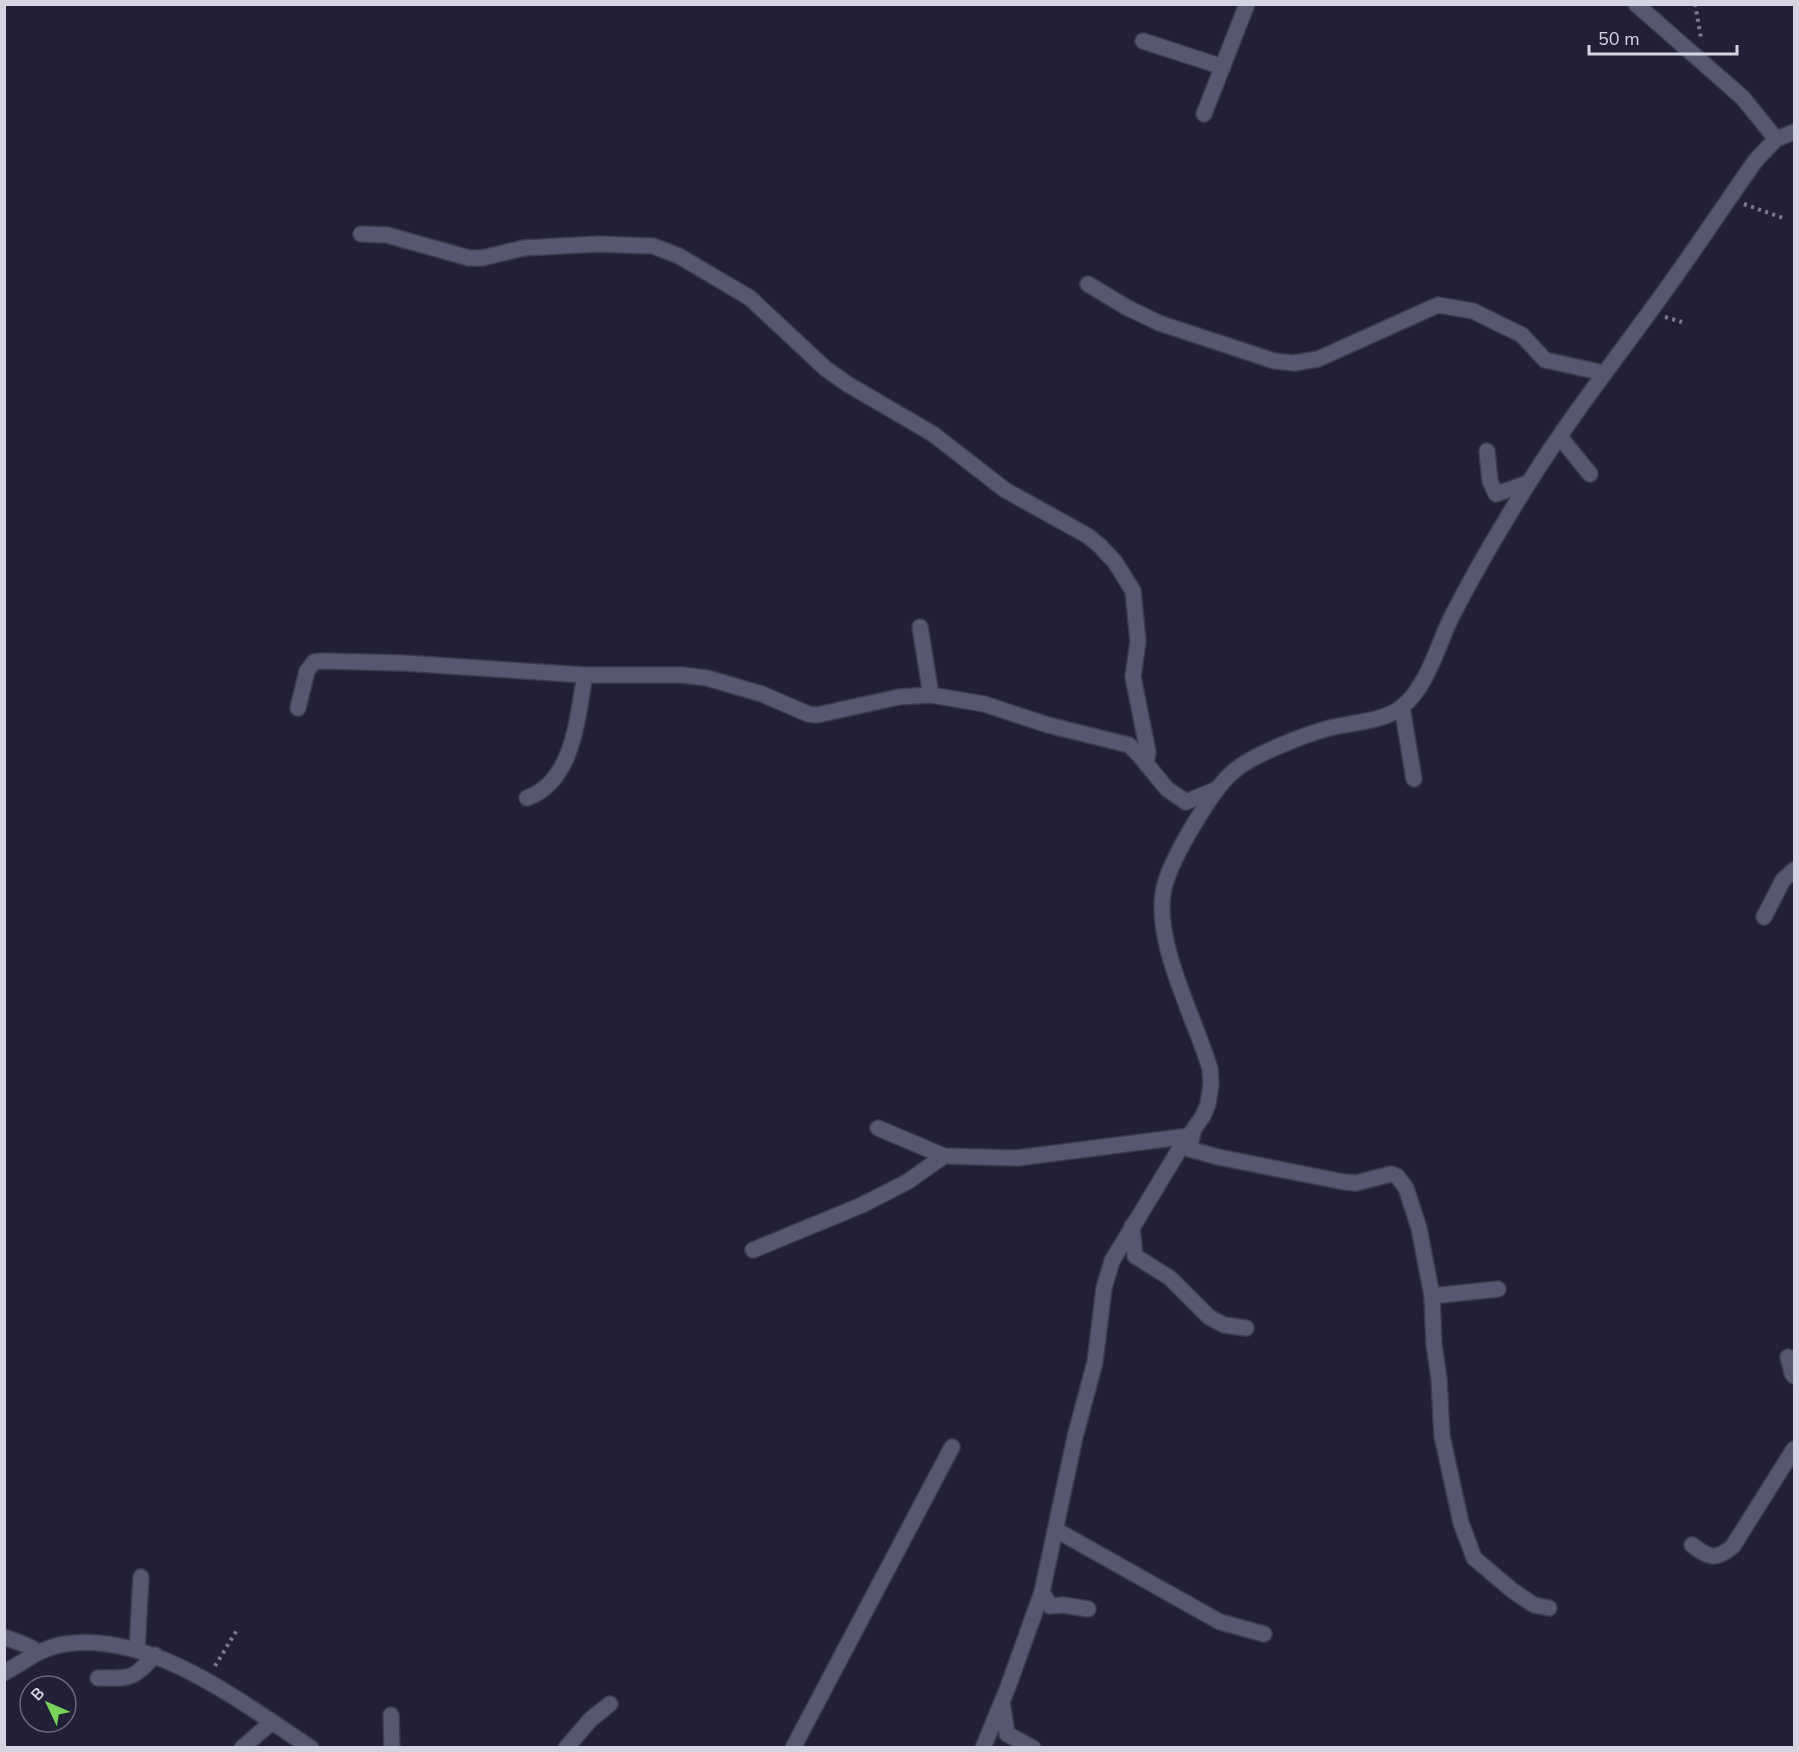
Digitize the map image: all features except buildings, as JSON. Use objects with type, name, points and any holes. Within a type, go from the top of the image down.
[{"type":"street","points":[[1204,114],[1247,4]]},
{"type":"street","points":[[1636,4],[1743,98],[1776,139]]},
{"type":"street","points":[[1143,41],[1224,67]]},
{"type":"street","points":[[983,1748],[1042,1592],[1075,1437],[1095,1362],[1104,1288],[1112,1261],[1203,1116],[1208,1104],[1211,1084],[1210,1069],[1170,954],[1162,922],[1161,906],[1165,885],[1177,855],[1217,789],[1236,768],[1280,746],[1328,728],[1391,714],[1402,707],[1424,680],[1451,617],[1528,483],[1756,160],[1776,139],[1794,132]]},
{"type":"street","points":[[361,234],[387,235],[469,258],[482,258],[524,248],[598,244],[653,246],[703,269],[750,298],[826,369],[933,434],[1005,490],[1088,536],[1115,562],[1133,591],[1137,613],[1138,641],[1132,677],[1149,752],[1146,764]]},
{"type":"street","points":[[1088,284],[1111,299],[1159,323],[1274,361],[1294,363],[1318,359],[1438,305],[1473,311],[1522,335],[1545,360],[1604,373]]},
{"type":"street","points":[[1560,437],[1590,474]]},
{"type":"street","points":[[1487,451],[1490,481],[1496,494],[1528,483]]},
{"type":"street","points":[[920,627],[931,695]]},
{"type":"street","points":[[298,708],[307,671],[315,662],[322,661],[403,663],[585,675],[682,675],[707,678],[762,694],[808,714],[817,715],[900,697],[931,695],[984,704],[1048,725],[1128,746],[1167,789],[1186,802],[1217,789]]},
{"type":"street","points":[[527,798],[548,788],[566,759],[575,731],[585,675]]},
{"type":"street","points":[[1402,707],[1414,779]]},
{"type":"street","points":[[1764,917],[1783,880],[1794,870]]},
{"type":"street","points":[[878,1128],[944,1156],[1017,1158],[1192,1131]]},
{"type":"street","points":[[1192,1131],[1189,1149],[1210,1156],[1344,1182],[1356,1183],[1391,1174],[1397,1176],[1406,1188],[1419,1228],[1432,1296],[1442,1436],[1461,1523],[1468,1544],[1474,1558],[1513,1591],[1533,1605],[1549,1608]]},
{"type":"street","points":[[753,1250],[862,1205],[907,1182],[944,1156]]},
{"type":"street","points":[[1132,1226],[1135,1256],[1170,1278],[1209,1317],[1224,1325],[1246,1328]]},
{"type":"street","points":[[1432,1296],[1498,1288]]},
{"type":"street","points":[[1788,1358],[1794,1376]]},
{"type":"street","points":[[793,1748],[952,1447]]},
{"type":"street","points":[[1692,1545],[1705,1554],[1716,1557],[1724,1554],[1733,1546],[1794,1449]]},
{"type":"street","points":[[1056,1530],[1220,1622],[1264,1634]]},
{"type":"street","points":[[137,1650],[141,1577]]},
{"type":"street","points":[[1042,1592],[1050,1606],[1063,1605],[1088,1609]]},
{"type":"street","points":[[4,1636],[39,1652]]},
{"type":"street","points":[[4,1673],[39,1652],[63,1644],[94,1643],[137,1650],[155,1655],[207,1680],[311,1748]]},
{"type":"street","points":[[98,1678],[123,1678],[137,1674],[155,1655]]},
{"type":"street","points":[[1002,1702],[1007,1734],[1033,1748]]},
{"type":"street","points":[[566,1748],[591,1719],[610,1704]]},
{"type":"street","points":[[391,1715],[392,1748]]},
{"type":"street","points":[[242,1748],[272,1722]]},
{"type":"path","points":[[1695,4],[1707,65]]},
{"type":"path","points":[[1729,199],[1783,218]]},
{"type":"path","points":[[207,1680],[237,1630]]}]
